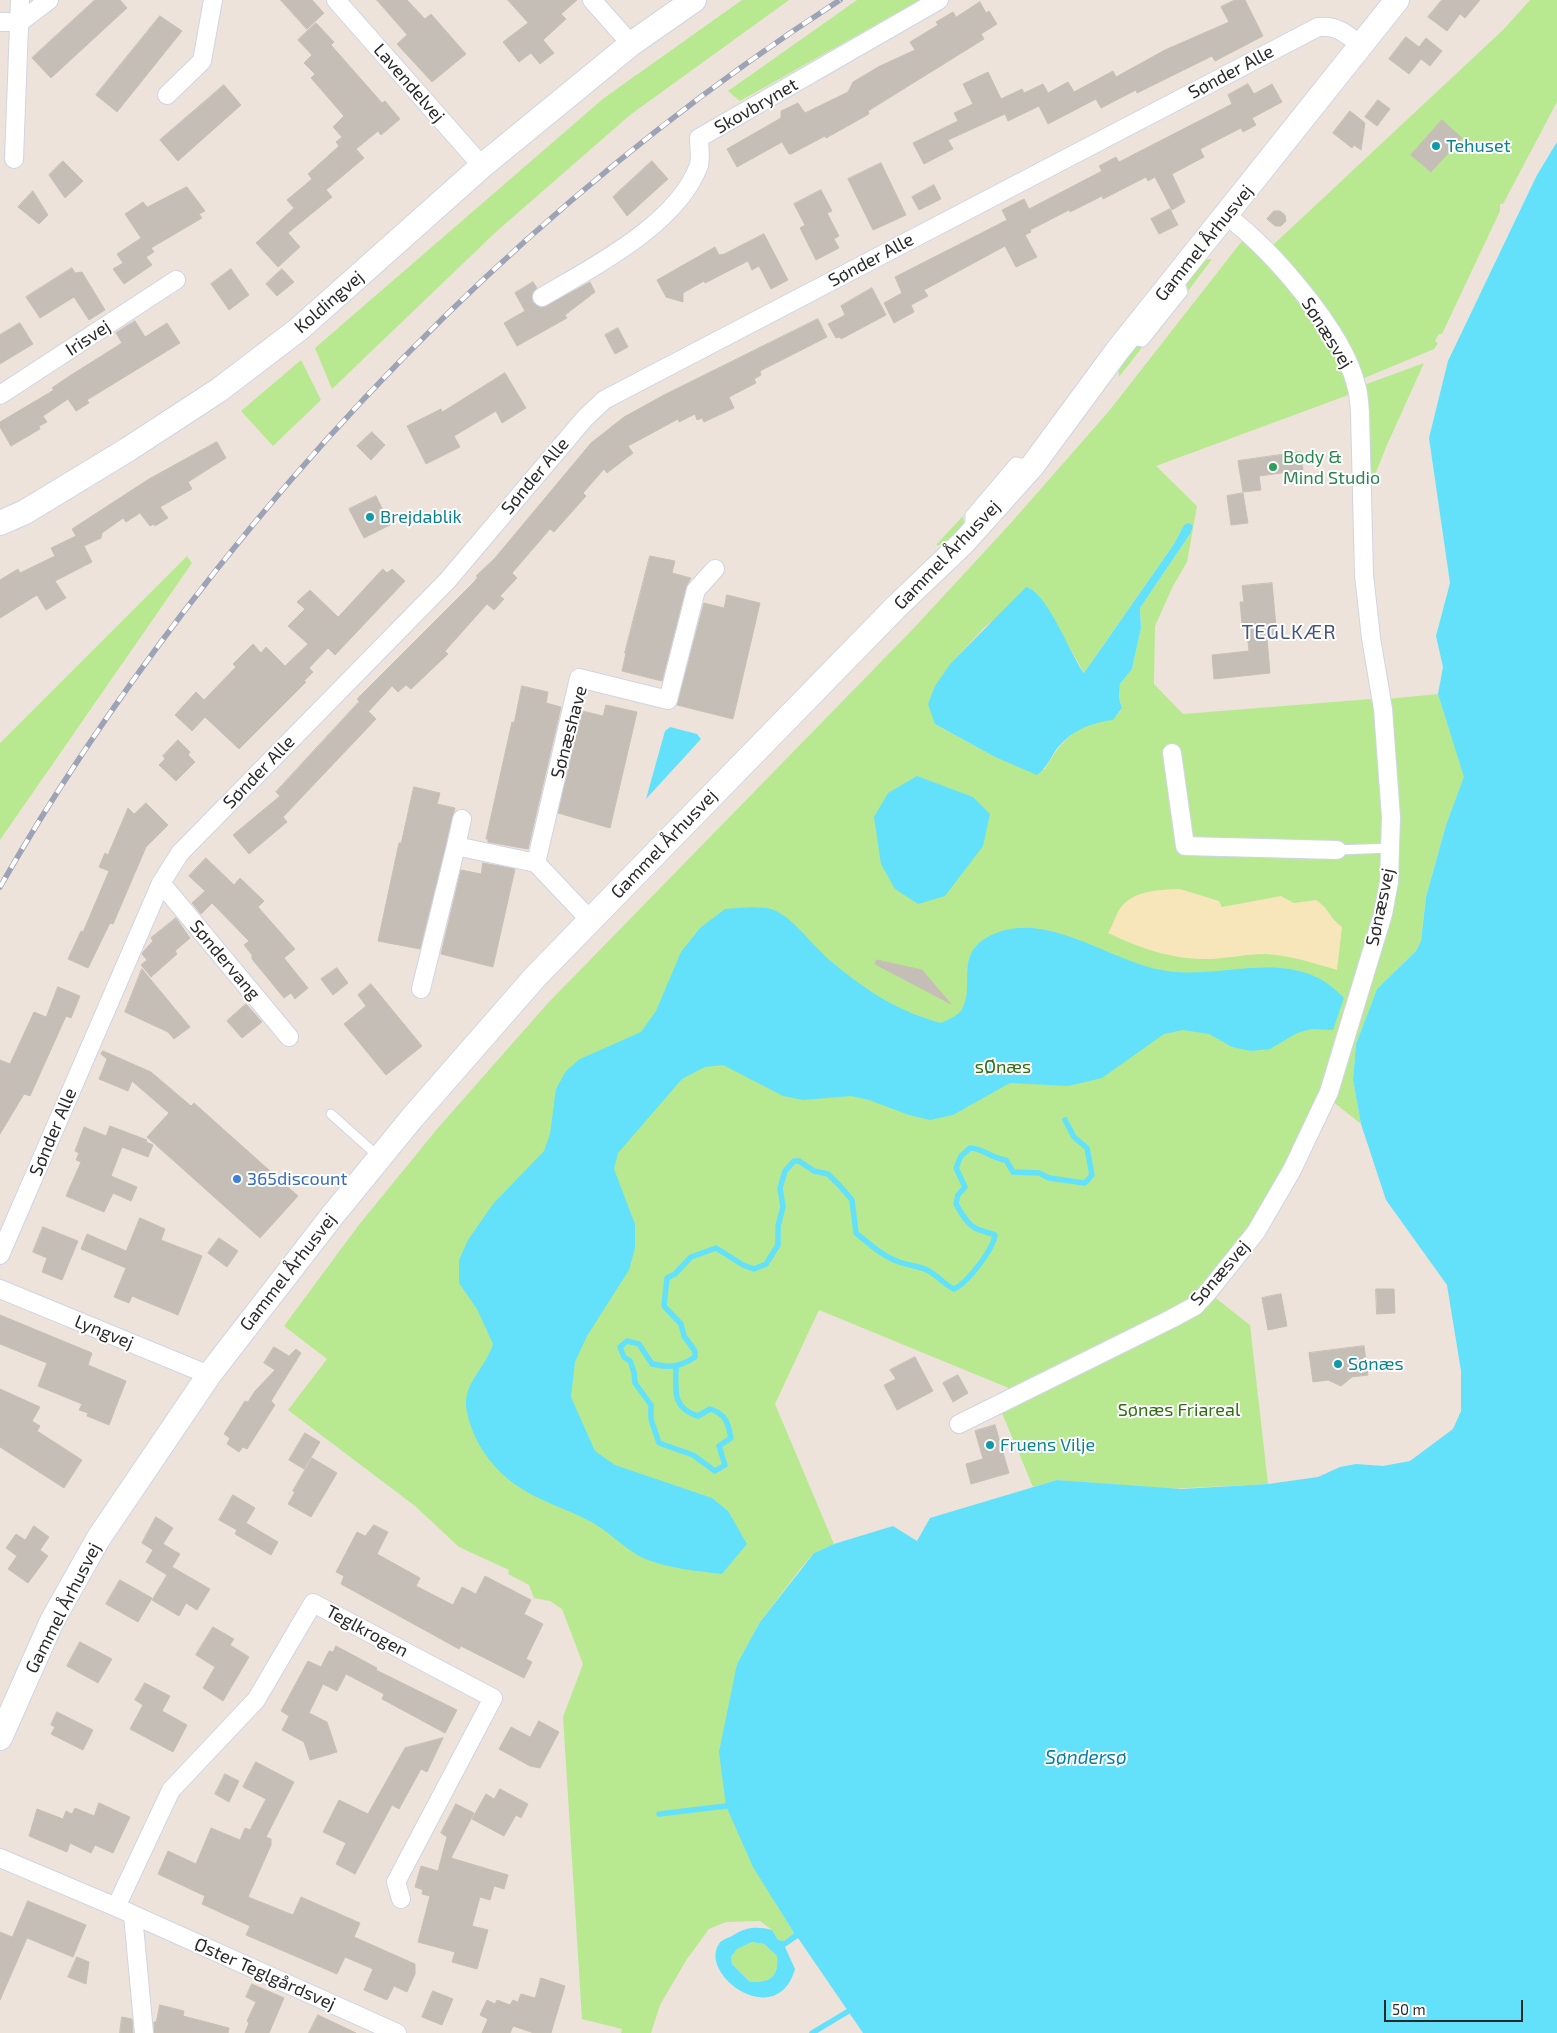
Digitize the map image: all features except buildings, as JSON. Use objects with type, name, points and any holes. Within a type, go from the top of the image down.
[{"type":"street","points":[[14,159],[20,0]]},
{"type":"street","points":[[0,22],[20,22],[49,0]]},
{"type":"street","points":[[167,95],[202,61],[212,0]]},
{"type":"street","name":"Lavendelvej","points":[[336,0],[482,166]]},
{"type":"street","points":[[592,0],[631,44]]},
{"type":"street","name":"Koldingvej","points":[[0,523],[25,512],[219,390],[306,324],[482,166],[631,44],[694,0]]},
{"type":"street","name":"Skovbrynet","points":[[542,297],[614,254],[672,208],[690,184],[700,163],[699,138],[939,0]]},
{"type":"street","name":"Gammel Århusvej","points":[[0,1738],[52,1621],[98,1538],[209,1375],[379,1158],[506,1009],[590,920],[970,535],[1033,465],[1177,274],[1227,216],[1397,0]]},
{"type":"street","name":"Sønder Alle","points":[[0,1255],[161,883],[180,853],[447,581],[585,418],[604,400],[1318,27],[1328,26],[1340,29],[1362,46]]},
{"type":"street","name":"Sønæsvej","points":[[959,1424],[1187,1311],[1208,1292],[1256,1232],[1292,1170],[1329,1092],[1383,914],[1389,882],[1391,808],[1386,740],[1364,575],[1360,412],[1356,385],[1346,357],[1331,332],[1292,279],[1249,233],[1227,216]]},
{"type":"street","name":"Irisvej","points":[[0,395],[176,280]]},
{"type":"street","name":"Sønæshave","points":[[536,862],[580,678],[668,700],[696,590],[716,569]]},
{"type":"street","points":[[1172,753],[1185,846],[1337,850]]},
{"type":"street","points":[[421,989],[462,819]]},
{"type":"street","points":[[456,846],[536,862],[590,920]]},
{"type":"street","name":"Søndervang","points":[[161,883],[288,1037]]},
{"type":"street","name":"Lyngvej","points":[[0,1289],[209,1375]]},
{"type":"street","name":"Teglkrogen","points":[[116,1907],[171,1790],[256,1700],[313,1603],[492,1698],[396,1882],[401,1899]]},
{"type":"street","name":"Øster Teglgårdsvej","points":[[0,1858],[116,1907],[397,2033]]},
{"type":"street","points":[[133,1915],[144,2033]]},
{"type":"lane","points":[[1337,850],[1391,848]]},
{"type":"lane","points":[[331,1114],[379,1158]]},
{"type":"green space","points":[[742,0],[789,0],[630,115],[497,231],[332,389],[315,348],[604,98]]},
{"type":"green space","points":[[857,0],[920,0],[740,101],[728,91]]},
{"type":"green space","points":[[1530,0],[1557,0],[1557,102],[1503,204],[1500,204],[1500,211],[1442,334],[1439,334],[1435,341],[1438,343],[1434,349],[1362,379],[1336,328],[1273,245],[1504,29]]},
{"type":"green space","name":"sØnæs","points":[[1242,241],[1258,252],[1291,287],[1322,332],[1345,375],[1351,394],[1156,466],[1197,506],[1187,562],[1173,586],[1155,626],[1154,684],[1183,714],[1371,699],[1379,724],[1387,840],[1383,887],[1325,1081],[1306,1131],[1242,1241],[1190,1302],[1011,1389],[819,1310],[775,1404],[834,1544],[814,1553],[801,1568],[760,1622],[737,1664],[775,1902],[794,1933],[784,1941],[778,1940],[772,1930],[760,1921],[726,1922],[709,1929],[687,1959],[660,2005],[651,2033],[621,2033],[622,2029],[582,2019],[563,1717],[583,1664],[562,1609],[550,1601],[534,1598],[529,1585],[508,1574],[509,1570],[459,1547],[415,1506],[288,1410],[327,1359],[284,1326],[358,1226],[437,1129],[548,1003],[913,629],[1010,524],[1109,411]],"holes":[[[1184,525],[1190,534],[1140,608],[1141,628],[1132,669],[1120,684],[1119,698],[1122,708],[1119,713],[1109,720],[1093,723],[1077,730],[1064,741],[1045,769],[995,757],[935,724],[951,663],[985,627],[1008,608],[1021,592],[1045,605],[1084,673],[1174,544]]]},
{"type":"green space","points":[[1212,259],[1188,291],[1186,280],[1202,260]]},
{"type":"green space","points":[[1144,345],[1119,377],[1118,366],[1134,346]]},
{"type":"green space","points":[[301,360],[321,400],[273,446],[241,411]]},
{"type":"green space","points":[[1424,363],[1387,445],[1368,492],[1364,385]]},
{"type":"green space","points":[[963,516],[964,526],[947,545],[936,545]]},
{"type":"green space","points":[[187,556],[192,563],[0,840],[0,743]]},
{"type":"green space","points":[[1438,694],[1465,777],[1446,825],[1426,897],[1421,941],[1416,951],[1377,989],[1356,1044],[1353,1080],[1361,1124],[1332,1101],[1392,893],[1387,699]]},
{"type":"green space","name":"Sønæs Friareal","points":[[1213,1296],[1250,1325],[1268,1484],[1168,1489],[1057,1480],[1033,1487],[1002,1413],[1004,1408]]},
{"type":"green space","points":[[752,1942],[764,1944],[777,1956],[775,1974],[768,1980],[750,1982],[732,1964],[731,1957],[736,1949]]},
{"type":"sand","points":[[1180,889],[1219,901],[1222,907],[1281,896],[1294,903],[1316,900],[1324,906],[1342,927],[1337,970],[1283,956],[1265,954],[1211,959],[1184,958],[1146,949],[1108,933],[1119,910],[1131,898],[1146,892]]},
{"type":"water","name":"Søndersø","points":[[1557,142],[1557,2033],[863,2033],[798,1938],[785,1947],[795,1969],[786,1987],[773,1996],[758,1997],[742,1992],[729,1982],[719,1970],[715,1957],[719,1944],[725,1939],[751,1928],[772,1930],[778,1940],[784,1941],[794,1933],[753,1867],[726,1806],[719,1752],[737,1664],[760,1622],[814,1553],[834,1544],[893,1526],[917,1541],[930,1518],[1057,1480],[1181,1489],[1268,1484],[1318,1477],[1340,1467],[1356,1464],[1383,1466],[1410,1461],[1453,1429],[1461,1411],[1461,1371],[1447,1285],[1386,1200],[1361,1124],[1353,1080],[1356,1044],[1377,989],[1416,951],[1421,941],[1426,897],[1446,825],[1464,777],[1438,694],[1443,667],[1436,636],[1450,583],[1429,438],[1448,361],[1537,175]],"holes":[[[752,1942],[764,1944],[777,1956],[775,1974],[768,1980],[750,1982],[732,1964],[731,1957],[737,1949]]]},
{"type":"water","points":[[1189,523],[1193,526],[1190,534],[1140,608],[1141,628],[1132,669],[1120,684],[1119,698],[1122,708],[1113,720],[1096,723],[1074,733],[1062,743],[1037,775],[995,757],[935,724],[928,704],[935,686],[951,663],[1026,587],[1042,600],[1084,673],[1174,544],[1184,525]]},
{"type":"water","points":[[670,727],[697,734],[701,739],[646,799],[665,731]]},
{"type":"water","points":[[917,776],[973,797],[990,814],[983,846],[945,896],[918,904],[895,889],[881,864],[874,817],[888,793]]},
{"type":"water","points":[[752,907],[771,909],[787,918],[832,962],[857,982],[883,999],[911,1013],[941,1023],[961,1011],[967,990],[969,958],[974,948],[984,939],[999,932],[1018,928],[1058,933],[1138,964],[1156,969],[1204,972],[1278,968],[1302,972],[1324,981],[1344,998],[1333,1030],[1312,1029],[1297,1033],[1270,1049],[1251,1051],[1232,1047],[1209,1034],[1183,1030],[1164,1034],[1102,1078],[1068,1086],[1010,1083],[953,1115],[930,1120],[851,1096],[803,1100],[783,1096],[723,1065],[705,1067],[682,1079],[618,1153],[614,1169],[635,1224],[635,1248],[629,1270],[587,1336],[575,1362],[571,1397],[595,1451],[615,1465],[712,1498],[728,1511],[747,1544],[722,1574],[675,1568],[641,1557],[595,1524],[522,1489],[490,1461],[473,1432],[466,1402],[470,1385],[493,1344],[477,1309],[459,1283],[459,1260],[468,1240],[493,1204],[544,1151],[550,1134],[556,1089],[566,1071],[580,1059],[641,1032],[656,1011],[681,952],[700,928],[725,909]]},
{"type":"waterway","points":[[676,1366],[677,1397],[683,1408],[698,1416],[710,1409],[723,1416],[727,1424],[731,1438],[719,1446],[725,1465],[715,1471],[693,1455],[659,1443],[651,1419],[651,1405],[635,1383],[630,1361],[624,1357],[620,1347],[627,1341],[639,1344],[652,1364],[658,1365],[679,1365],[695,1357],[695,1351],[684,1336],[681,1324],[664,1306],[667,1278],[675,1274],[691,1257],[716,1248],[743,1265],[754,1269],[766,1264],[778,1245],[778,1226],[783,1207],[780,1188],[785,1171],[794,1161],[799,1161],[814,1171],[828,1174],[852,1200],[856,1233],[882,1253],[902,1263],[929,1271],[954,1289],[966,1280],[979,1265],[990,1249],[995,1235],[972,1226],[956,1204],[958,1195],[965,1187],[956,1168],[961,1156],[970,1148],[975,1148],[996,1158],[1006,1160],[1013,1172],[1039,1173],[1049,1178],[1085,1183],[1092,1175],[1087,1148],[1074,1137],[1065,1120]]},
{"type":"waterway","points":[[659,1814],[726,1806]]},
{"type":"waterway","points":[[812,2033],[847,2012]]},
{"type":"railway","points":[[0,887],[42,816],[133,680],[252,525],[326,440],[484,278],[568,203],[656,131],[746,64],[840,0]]},
{"type":"place","name":"Tehuset","points":[[1436,146]]},
{"type":"place","name":"Body & Mind Studio","points":[[1273,467]]},
{"type":"place","name":"Brejdablik","points":[[370,517]]},
{"type":"place","name":"365discount","points":[[237,1179]]},
{"type":"place","name":"Sønæs","points":[[1338,1364]]},
{"type":"place","name":"Fruens Vilje","points":[[990,1445]]},
{"type":"district","name":"TEGLKÆR","points":[[1289,632]]}]
